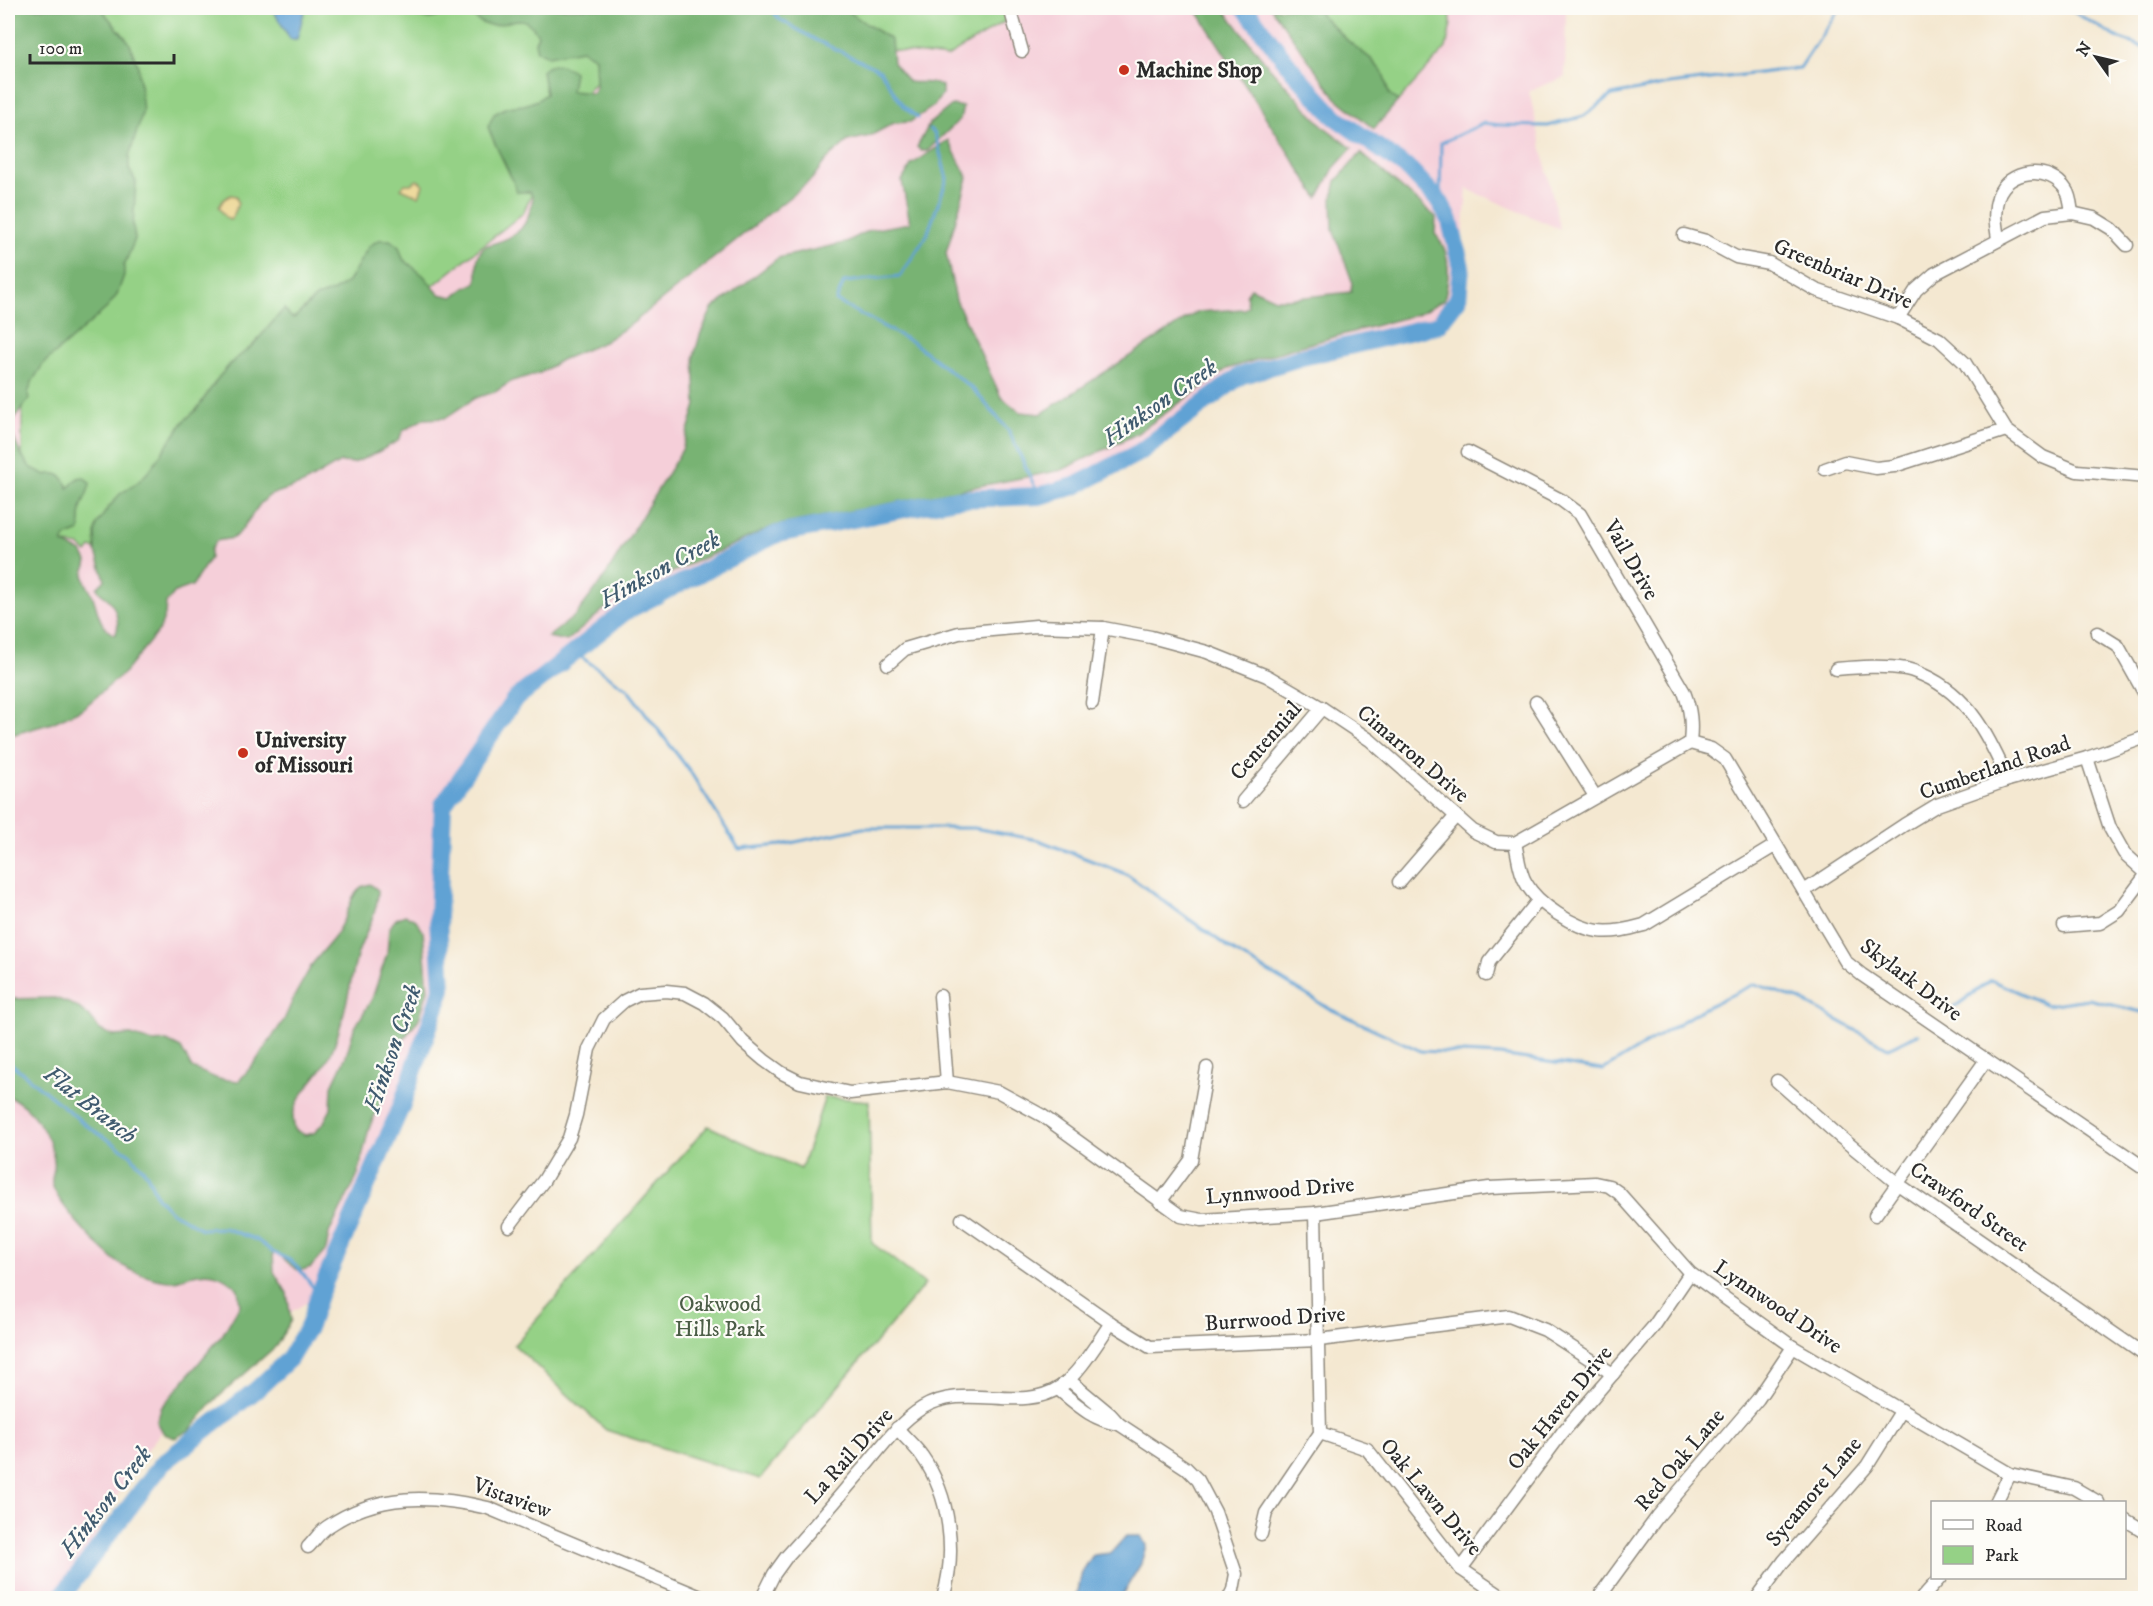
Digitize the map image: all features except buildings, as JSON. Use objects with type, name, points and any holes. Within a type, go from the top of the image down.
[{"type":"street","points":[[1010,8],[1022,51]]},
{"type":"street","points":[[1998,239],[1994,213],[1998,195],[2008,182],[2022,173],[2038,173],[2055,179],[2067,190],[2072,213]]},
{"type":"street","points":[[1898,318],[1916,290],[1934,274],[2045,216],[2072,213],[2094,218],[2112,229],[2127,245]]},
{"type":"street","name":"Greenbriar Drive","points":[[1684,235],[1706,241],[1736,257],[1769,262],[1816,290],[1898,318],[1939,339],[1965,363],[2006,430],[2043,457],[2077,471],[2145,477]]},
{"type":"street","points":[[1825,469],[1845,462],[1876,468],[1894,466],[2006,430]]},
{"type":"street","name":"Vail Drive","points":[[1468,452],[1561,500],[1580,514],[1684,692],[1690,708],[1692,723],[1690,743]]},
{"type":"street","name":"Cimarron Drive","points":[[888,664],[905,649],[959,633],[1036,626],[1103,628],[1151,637],[1208,652],[1268,676],[1322,708],[1370,740],[1473,831],[1496,842],[1515,843]]},
{"type":"street","points":[[1092,703],[1103,628]]},
{"type":"street","points":[[2097,633],[2118,646],[2145,696]]},
{"type":"street","points":[[1836,669],[1878,666],[1908,669],[1938,681],[1978,720],[2008,780]]},
{"type":"street","points":[[1536,702],[1594,796]]},
{"type":"street","name":"Centennial","points":[[1243,801],[1322,708]]},
{"type":"street","name":"Cumberland Road","points":[[1804,891],[1937,805],[2008,780],[2087,758],[2145,737]]},
{"type":"street","points":[[1690,743],[1515,843],[1525,882],[1538,901],[1568,920],[1597,931],[1621,931],[1644,926],[1776,845]]},
{"type":"street","name":"Skylark Drive","points":[[1690,743],[1711,749],[1725,759],[1846,962],[2145,1169]]},
{"type":"street","points":[[2064,926],[2100,923],[2119,911],[2145,874],[2124,853],[2110,828],[2087,758]]},
{"type":"street","points":[[1399,882],[1455,816]]},
{"type":"street","points":[[1486,975],[1489,962],[1538,901]]},
{"type":"street","name":"Lynnwood Drive","points":[[510,1226],[548,1173],[569,1138],[589,1049],[604,1018],[624,1001],[640,993],[685,993],[704,1003],[723,1018],[764,1060],[800,1082],[850,1093],[947,1082],[999,1092],[1042,1116],[1181,1216],[1202,1220],[1315,1213],[1489,1188],[1595,1183],[1609,1186],[1619,1193],[1690,1273],[1793,1347],[2010,1474],[2074,1488],[2095,1501]]},
{"type":"street","points":[[940,996],[947,1082]]},
{"type":"street","points":[[1875,1215],[1986,1060]]},
{"type":"street","points":[[1160,1202],[1191,1160],[1206,1068]]},
{"type":"street","name":"Crawford Street","points":[[1777,1081],[1898,1184],[2145,1356]]},
{"type":"street","points":[[1261,1534],[1266,1513],[1320,1433],[1315,1213]]},
{"type":"street","name":"Burrwood Drive","points":[[962,1219],[1111,1323],[1150,1347],[1319,1340],[1509,1316],[1545,1330],[1613,1374]]},
{"type":"street","name":"Oak Haven Drive","points":[[1461,1569],[1562,1433],[1654,1326],[1690,1273]]},
{"type":"street","name":"La Rail Drive","points":[[762,1599],[774,1574],[787,1556],[897,1428],[923,1408],[947,1398],[965,1396],[1029,1399],[1058,1389],[1069,1380],[1111,1323]]},
{"type":"street","name":"Red Oak Lane","points":[[1598,1599],[1658,1516],[1758,1399],[1793,1347]]},
{"type":"street","points":[[1069,1380],[1119,1424],[1186,1468],[1198,1480],[1215,1512],[1236,1574],[1229,1599]]},
{"type":"street","points":[[1058,1389],[1089,1414],[1107,1422],[1119,1424]]},
{"type":"street","name":"Sycamore Lane","points":[[1757,1599],[1784,1561],[1868,1466],[1902,1410]]},
{"type":"street","points":[[897,1428],[922,1457],[938,1487],[946,1511],[950,1538],[950,1563],[943,1599]]},
{"type":"street","name":"Oak Lawn Drive","points":[[1320,1433],[1367,1449],[1461,1569],[1504,1599]]},
{"type":"street","points":[[1997,1501],[2010,1474]]},
{"type":"street","name":"Vistaview","points":[[308,1547],[326,1528],[360,1510],[387,1501],[419,1498],[455,1500],[488,1508],[703,1599]]},
{"type":"street","points":[[2126,1520],[2145,1532]]},
{"type":"street","points":[[1922,1599],[1939,1579]]},
{"type":"shaded area","name":"University of Missouri","points":[[8,8],[1566,8],[1565,77],[1529,91],[1560,229],[1467,189],[1458,299],[1438,325],[1302,357],[1240,376],[1140,452],[1075,486],[1039,496],[956,499],[777,534],[626,611],[514,700],[443,805],[442,989],[401,1107],[319,1295],[230,1349],[135,1464],[79,1564],[76,1598],[8,1598]]},
{"type":"green space","points":[[8,8],[102,8],[129,42],[138,66],[143,111],[129,157],[129,169],[136,182],[133,226],[135,239],[124,266],[124,275],[117,295],[107,308],[44,363],[33,380],[28,393],[29,399],[12,422],[12,433],[20,453],[30,467],[46,475],[60,476],[68,488],[78,478],[84,477],[90,483],[81,509],[80,531],[67,536],[63,544],[82,552],[87,561],[84,578],[99,617],[109,632],[115,635],[118,627],[115,611],[97,588],[105,580],[96,552],[97,524],[120,494],[137,483],[149,471],[184,421],[197,409],[231,363],[253,345],[284,309],[292,318],[295,317],[316,297],[334,291],[348,282],[369,246],[379,240],[390,240],[399,247],[403,259],[424,276],[439,294],[453,297],[476,283],[478,259],[482,249],[510,237],[521,228],[528,216],[533,198],[530,192],[517,192],[488,127],[494,114],[507,107],[538,100],[546,94],[542,71],[550,66],[566,67],[574,72],[571,91],[593,93],[596,86],[595,58],[582,50],[548,56],[537,51],[535,42],[538,35],[526,21],[514,20],[501,24],[485,24],[465,12],[426,19],[404,8],[845,8],[891,40],[893,63],[909,82],[937,84],[942,86],[942,94],[934,106],[910,122],[894,123],[870,136],[848,141],[826,160],[812,179],[633,323],[604,342],[561,360],[540,373],[512,381],[495,392],[475,398],[445,418],[423,419],[403,431],[398,441],[376,453],[354,463],[340,462],[303,484],[270,495],[233,538],[216,541],[210,550],[210,558],[192,586],[175,592],[166,603],[160,629],[125,672],[82,709],[52,723],[8,736]]},
{"type":"green space","points":[[52,8],[1018,8],[1014,16],[947,57],[857,46],[639,29],[572,110],[523,213],[105,551],[91,548],[87,553],[80,546],[64,544],[22,485],[22,407],[29,345]]},
{"type":"green space","points":[[1195,8],[1223,8],[1269,67],[1323,126],[1352,148],[1334,168],[1318,198]]},
{"type":"green space","points":[[1271,8],[1314,8],[1348,41],[1371,59],[1383,73],[1389,94],[1398,101],[1374,129],[1336,98]]},
{"type":"green space","points":[[1314,8],[1450,8],[1451,24],[1446,48],[1398,101],[1389,94],[1383,73],[1371,59],[1348,41]]},
{"type":"green space","points":[[952,105],[963,107],[960,119],[927,151],[921,151],[917,147],[930,123]]},
{"type":"green space","points":[[948,140],[968,178],[946,253],[956,300],[1001,397],[1020,412],[1041,414],[1197,312],[1244,309],[1248,306],[1246,295],[1251,288],[1275,299],[1351,292],[1352,281],[1333,229],[1332,199],[1336,181],[1361,153],[1436,217],[1435,234],[1441,241],[1448,265],[1448,283],[1444,300],[1418,314],[1227,369],[1136,434],[1062,470],[774,526],[620,596],[567,641],[548,637],[576,615],[604,578],[682,450],[696,405],[694,356],[700,335],[712,309],[778,258],[844,243],[870,230],[910,223],[902,181],[911,165]]},
{"type":"green space","points":[[370,884],[378,890],[376,908],[357,956],[346,1005],[331,1053],[295,1107],[293,1116],[295,1130],[305,1135],[314,1133],[324,1122],[331,1109],[332,1086],[346,1056],[354,1029],[372,999],[387,954],[389,928],[396,919],[405,915],[416,920],[423,931],[428,990],[419,1019],[401,1042],[391,1080],[369,1128],[358,1175],[329,1233],[326,1250],[311,1267],[300,1271],[273,1252],[274,1272],[287,1293],[291,1320],[276,1346],[214,1401],[190,1430],[175,1438],[164,1434],[157,1422],[161,1408],[223,1334],[240,1305],[238,1289],[216,1275],[203,1273],[173,1281],[148,1277],[131,1270],[105,1252],[68,1212],[52,1183],[54,1160],[44,1131],[32,1114],[8,1096],[8,999],[55,998],[76,1006],[89,1016],[100,1030],[114,1036],[131,1035],[153,1042],[167,1041],[181,1048],[192,1068],[218,1079],[239,1081],[256,1061],[284,1020],[313,963],[334,938],[353,897],[361,887]]},
{"type":"green space","name":"Oakwood Hills Park","points":[[825,1097],[869,1101],[872,1243],[925,1284],[760,1479],[606,1430],[514,1345],[708,1126],[801,1169]]},
{"type":"sand","points":[[417,180],[423,185],[419,196],[401,188],[405,184],[411,184]]},
{"type":"sand","points":[[231,195],[236,196],[238,203],[230,220],[219,207],[224,199]]},
{"type":"water","points":[[272,8],[307,8],[297,39],[290,39]]},
{"type":"water","points":[[1126,1536],[1141,1536],[1146,1545],[1141,1564],[1120,1598],[1073,1598],[1078,1591],[1082,1572],[1093,1555],[1111,1553]]},
{"type":"waterway","points":[[771,8],[779,19],[816,40],[880,70],[903,106],[918,118]]},
{"type":"waterway","name":"Hinkson Creek","points":[[63,1598],[65,1592],[162,1464],[256,1390],[289,1359],[309,1326],[319,1295],[401,1107],[442,989],[438,918],[443,805],[514,700],[626,611],[777,534],[956,499],[1039,496],[1075,486],[1140,452],[1240,376],[1302,357],[1438,325],[1458,299],[1461,267],[1450,221],[1440,202],[1410,170],[1335,117],[1294,72],[1245,8]]},
{"type":"waterway","points":[[1440,202],[1441,143],[1484,123],[1548,126],[1584,116],[1612,95],[1669,84],[1800,68],[1840,8]]},
{"type":"waterway","points":[[2067,8],[2120,39],[2146,48]]},
{"type":"waterway","points":[[930,129],[935,134],[947,179],[927,235],[900,276],[844,282],[836,301],[914,343],[973,389],[1009,431],[1039,496]]},
{"type":"waterway","points":[[574,652],[627,689],[689,770],[739,849],[781,845],[863,828],[974,828],[1038,840],[1126,874],[1235,952],[1330,1009],[1421,1051],[1500,1055],[1603,1070],[1704,1008],[1755,984],[1801,1000],[1888,1048],[1918,1034]]},
{"type":"waterway","points":[[1945,1014],[1991,980],[2047,1005],[2088,999],[2146,1013]]},
{"type":"waterway","name":"Flat Branch","points":[[8,1061],[87,1126],[130,1154],[147,1174],[157,1197],[170,1211],[202,1229],[224,1228],[257,1240],[273,1252],[290,1260],[319,1295]]},
{"type":"place","name":"Machine Shop","points":[[1124,70]]},
{"type":"place","name":"University of Missouri","points":[[243,753]]}]
